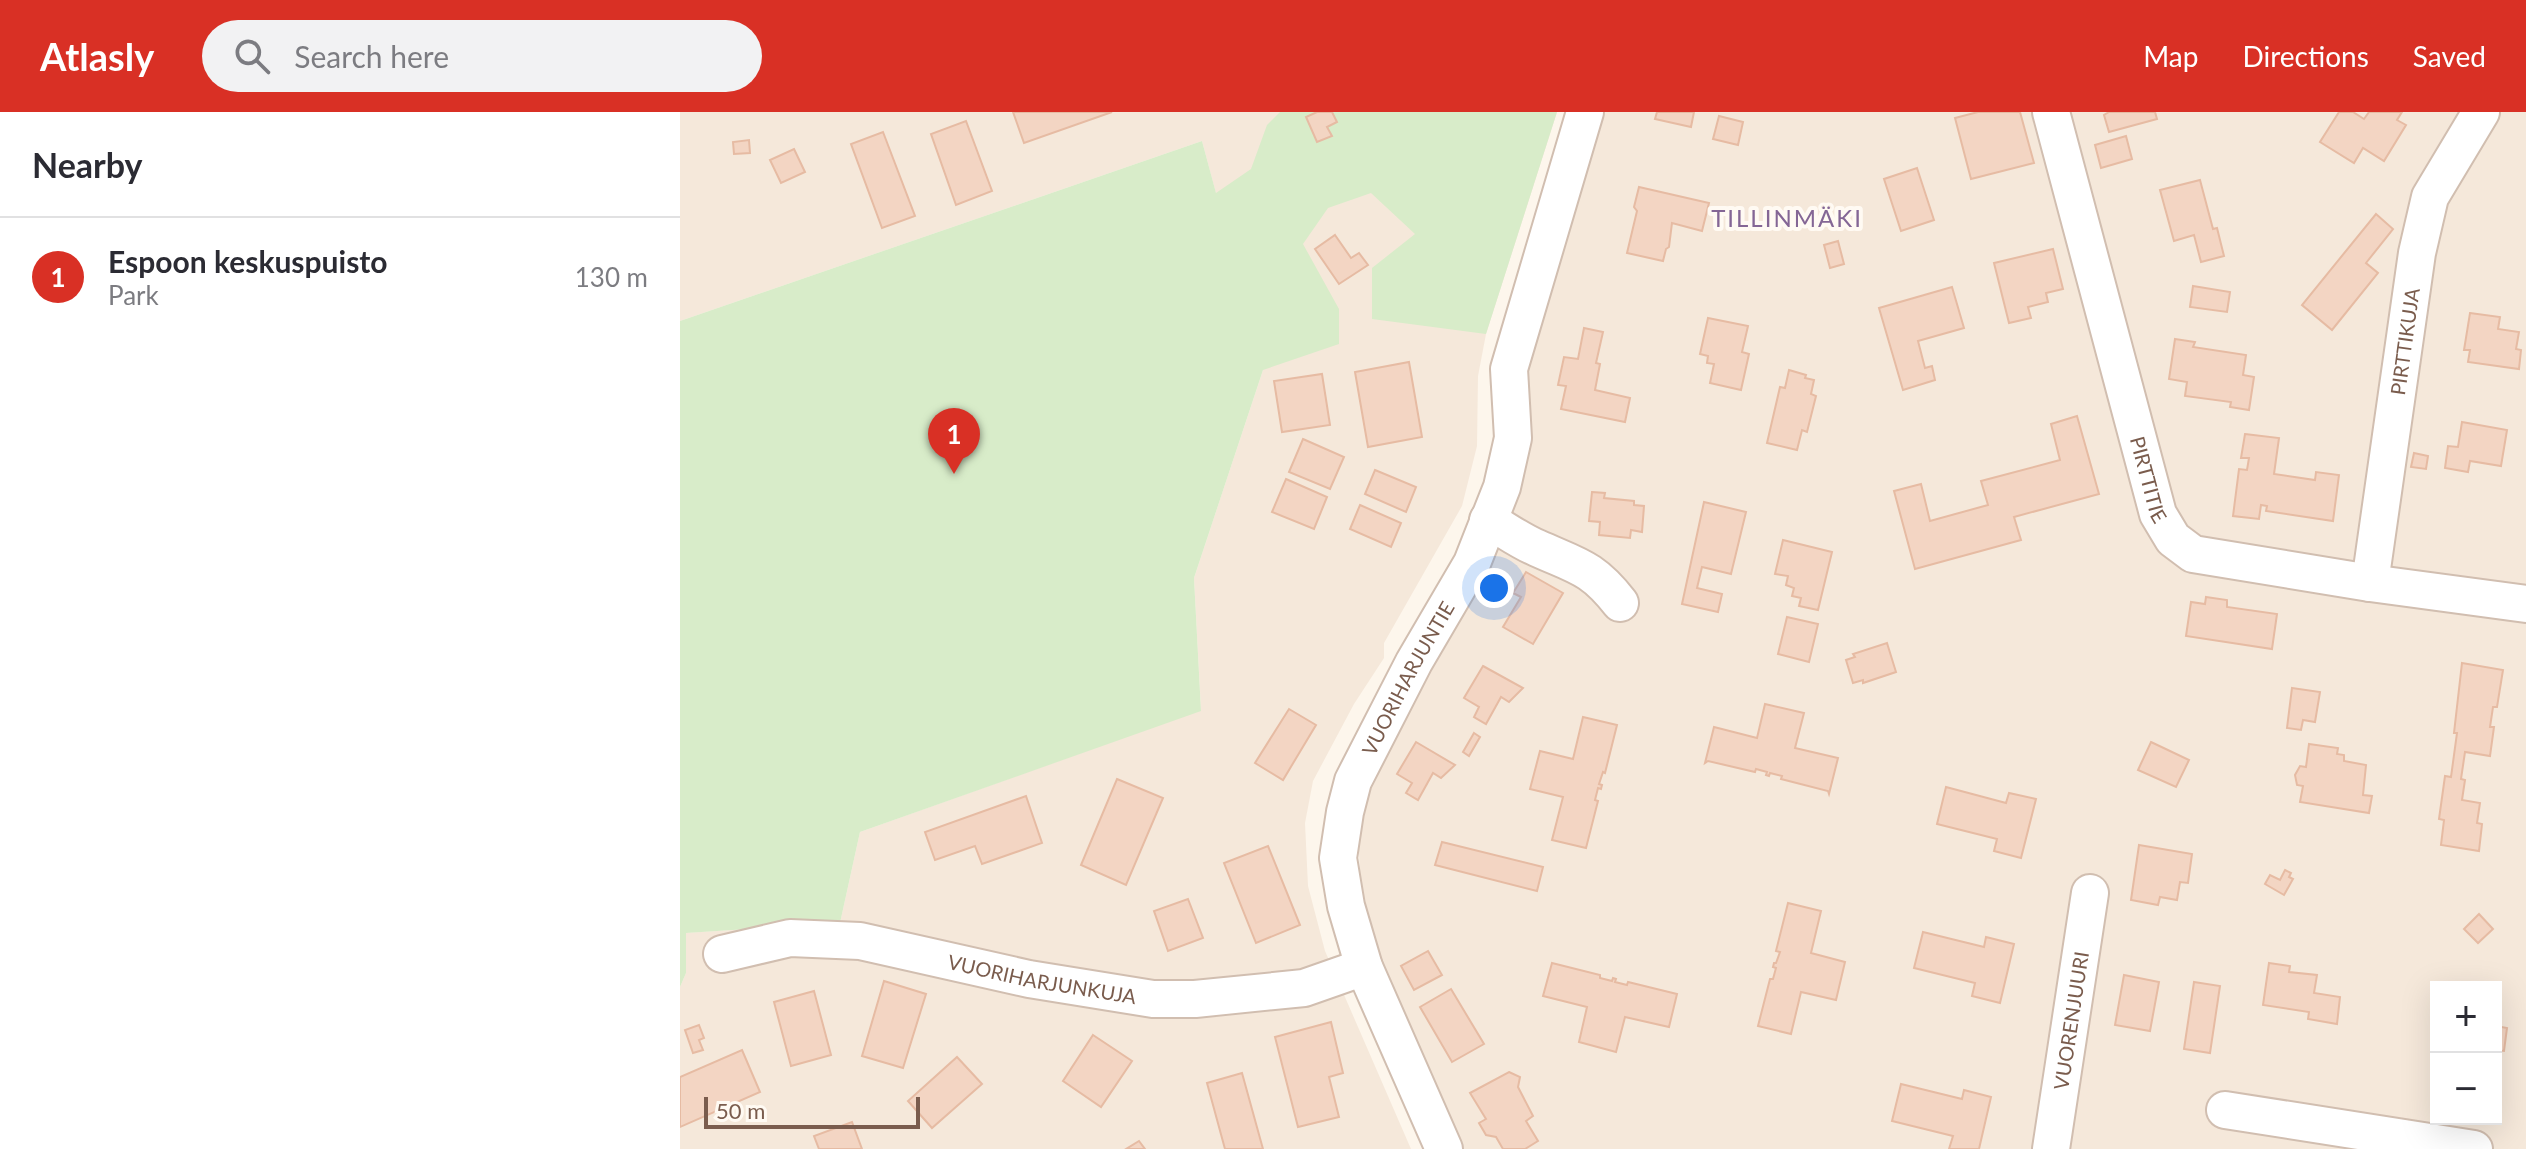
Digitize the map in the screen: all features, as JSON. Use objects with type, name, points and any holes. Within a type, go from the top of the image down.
[{"type":"street","name":"VUORIHARJUNTIE","points":[[1444,1149],[1364,967],[1346,906],[1338,858],[1353,781],[1414,662],[1472,563],[1502,487],[1513,438],[1509,369],[1585,112]]},
{"type":"street","name":"PIRTTITIE","points":[[2051,112],[2158,514],[2173,539],[2193,554],[2526,604]]},
{"type":"street","name":"PIRTTIKUJA","points":[[2370,583],[2417,253],[2430,197],[2481,112]]},
{"type":"street","points":[[1488,520],[1535,547],[1582,565],[1604,582],[1620,603]]},
{"type":"street","name":"VUORENJUURI","points":[[2051,1149],[2090,893]]},
{"type":"street","name":"VUORIHARJUNKUJA","points":[[722,954],[790,938],[860,941],[1029,979],[1153,999],[1195,999],[1304,988],[1364,967]]},
{"type":"street","points":[[2225,1110],[2474,1149]]},
{"type":"shaded area","points":[[680,112],[1557,112],[1486,334],[1478,376],[1477,446],[1462,506],[1384,643],[1384,658],[1354,704],[1313,781],[1305,823],[1308,886],[1325,951],[1411,1149],[680,1149],[680,987],[686,973],[685,933],[840,923],[860,832],[1201,710],[1194,578],[1263,370],[1202,141],[680,321]]},
{"type":"shaded area","points":[[1598,112],[2526,112],[2526,1149],[1464,1149],[1383,975],[1361,895],[1358,830],[1364,796],[1484,560],[1524,373]]},
{"type":"green space","points":[[1280,112],[1557,112],[1486,334],[1372,319],[1372,268],[1415,234],[1371,193],[1328,208],[1303,244],[1339,309],[1339,344],[1263,370],[1194,578],[1201,711],[860,832],[840,923],[686,933],[686,973],[680,987],[680,321],[1202,141],[1216,193],[1251,169],[1267,125]]},
{"type":"building","points":[[1013,112],[1112,112],[1024,143]]},
{"type":"building","points":[[1317,112],[1332,112],[1337,122],[1327,127],[1332,136],[1317,142],[1306,117]]},
{"type":"building","points":[[1657,112],[1694,112],[1691,127],[1655,119]]},
{"type":"building","points":[[1978,112],[2020,112],[2034,163],[1971,179],[1955,118]]},
{"type":"building","points":[[2109,112],[2155,112],[2157,119],[2109,132],[2104,115]]},
{"type":"building","points":[[2339,112],[2353,112],[2364,119],[2369,112],[2402,112],[2397,120],[2406,125],[2384,161],[2363,148],[2354,163],[2320,142]]},
{"type":"building","points":[[1719,116],[1743,122],[1738,145],[1713,139]]},
{"type":"building","points":[[966,121],[992,191],[956,205],[931,134]]},
{"type":"building","points":[[883,132],[915,216],[882,228],[851,144]]},
{"type":"building","points":[[2126,136],[2132,159],[2101,168],[2095,145]]},
{"type":"building","points":[[749,140],[750,153],[734,154],[733,142]]},
{"type":"building","points":[[794,149],[805,172],[781,183],[770,160]]},
{"type":"building","points":[[1917,168],[1934,220],[1901,231],[1884,179]]},
{"type":"building","points":[[2200,180],[2224,256],[2201,262],[2194,235],[2174,241],[2160,190]]},
{"type":"building","points":[[1639,187],[1709,203],[1702,231],[1672,223],[1669,247],[1663,261],[1627,253]]},
{"type":"building","points":[[2376,214],[2393,229],[2366,263],[2378,273],[2332,330],[2302,305]]},
{"type":"building","points":[[1335,235],[1351,258],[1359,253],[1368,265],[1339,284],[1315,249]]},
{"type":"building","points":[[1838,241],[1844,264],[1830,268],[1824,245]]},
{"type":"building","points":[[2053,249],[2063,289],[2046,293],[2048,302],[2028,307],[2031,318],[2009,323],[1994,263]]},
{"type":"building","points":[[2193,286],[2230,292],[2227,312],[2190,307]]},
{"type":"building","points":[[1952,287],[1964,328],[1918,341],[1925,368],[1932,366],[1935,380],[1903,390],[1879,308]]},
{"type":"building","points":[[2470,313],[2500,317],[2498,329],[2519,332],[2516,349],[2521,350],[2519,369],[2468,362],[2470,350],[2464,350]]},
{"type":"building","points":[[1708,318],[1748,326],[1742,352],[1749,354],[1741,390],[1710,383],[1714,364],[1707,363],[1708,356],[1700,354]]},
{"type":"building","points":[[1584,328],[1603,332],[1596,363],[1600,364],[1595,390],[1630,398],[1625,422],[1561,409],[1566,386],[1558,385],[1564,357],[1578,359]]},
{"type":"building","points":[[2175,339],[2195,342],[2193,347],[2246,355],[2243,375],[2254,377],[2249,410],[2230,407],[2231,402],[2185,396],[2187,382],[2169,379]]},
{"type":"building","points":[[1409,362],[1422,437],[1368,447],[1355,372]]},
{"type":"building","points":[[1789,370],[1814,380],[1811,394],[1816,396],[1807,432],[1802,430],[1797,450],[1767,443],[1780,387],[1785,388]]},
{"type":"building","points":[[1322,374],[1330,425],[1282,432],[1274,381]]},
{"type":"building","points":[[2077,416],[2099,494],[2014,517],[2021,540],[1915,569],[1894,491],[1921,484],[1930,521],[1988,505],[1981,481],[2060,460],[2051,424]]},
{"type":"building","points":[[2462,422],[2507,430],[2501,466],[2470,461],[2468,472],[2445,468],[2448,446],[2458,447]]},
{"type":"building","points":[[2245,434],[2279,438],[2274,474],[2315,480],[2316,472],[2339,475],[2333,521],[2266,511],[2267,506],[2261,505],[2259,519],[2233,516],[2239,469],[2247,470],[2249,458],[2241,458]]},
{"type":"building","points":[[1303,439],[1344,457],[1330,489],[1289,472]]},
{"type":"building","points":[[2414,453],[2428,456],[2426,469],[2411,467]]},
{"type":"building","points":[[1375,470],[1416,487],[1406,512],[1365,494]]},
{"type":"building","points":[[1286,479],[1327,497],[1314,529],[1272,512]]},
{"type":"building","points":[[1592,492],[1605,493],[1604,498],[1634,501],[1634,505],[1644,506],[1642,532],[1631,530],[1630,538],[1599,535],[1600,522],[1589,521]]},
{"type":"building","points":[[1704,502],[1746,512],[1731,574],[1702,567],[1697,588],[1722,594],[1718,612],[1682,604]]},
{"type":"building","points":[[1360,505],[1401,523],[1391,547],[1350,529]]},
{"type":"building","points":[[1783,540],[1832,552],[1818,610],[1799,606],[1801,598],[1792,596],[1794,588],[1786,585],[1788,576],[1775,574]]},
{"type":"building","points":[[1526,572],[1563,593],[1533,644],[1503,627],[1521,597],[1513,593]]},
{"type":"building","points":[[2206,597],[2227,600],[2227,607],[2277,614],[2272,649],[2186,636],[2191,602],[2205,604]]},
{"type":"building","points":[[1787,617],[1818,624],[1809,662],[1778,654]]},
{"type":"building","points":[[1887,643],[1896,672],[1863,683],[1863,680],[1853,683],[1846,660],[1855,657],[1853,654]]},
{"type":"building","points":[[2462,663],[2503,670],[2497,707],[2493,707],[2490,756],[2465,752],[2461,779],[2465,780],[2462,800],[2480,803],[2477,823],[2482,824],[2479,851],[2441,845],[2444,820],[2439,819],[2445,776],[2451,777]]},
{"type":"building","points":[[1483,666],[1523,688],[1509,702],[1501,697],[1486,724],[1474,717],[1479,707],[1464,698]]},
{"type":"building","points":[[2292,688],[2320,692],[2315,722],[2303,720],[2301,730],[2287,728]]},
{"type":"building","points":[[1765,704],[1804,713],[1795,748],[1838,758],[1829,794],[1828,791],[1781,779],[1782,776],[1770,773],[1769,776],[1767,772],[1756,769],[1755,772],[1708,761],[1705,763],[1714,727],[1757,738]]},
{"type":"building","points":[[1289,709],[1316,725],[1283,780],[1255,763]]},
{"type":"building","points":[[1583,717],[1617,725],[1605,773],[1599,784],[1602,785],[1601,789],[1598,788],[1595,800],[1598,801],[1586,848],[1552,840],[1563,797],[1530,789],[1540,751],[1573,759]]},
{"type":"building","points":[[1474,733],[1480,737],[1469,756],[1463,752]]},
{"type":"building","points":[[1416,742],[1455,765],[1441,778],[1433,773],[1418,800],[1406,793],[1412,783],[1397,774]]},
{"type":"building","points":[[2151,742],[2189,760],[2176,787],[2138,770]]},
{"type":"building","points":[[2309,744],[2338,748],[2337,754],[2344,755],[2344,761],[2366,765],[2363,795],[2372,796],[2369,813],[2300,802],[2303,786],[2297,785],[2295,775],[2300,766],[2306,767]]},
{"type":"building","points":[[1117,779],[1163,798],[1126,885],[1081,865]]},
{"type":"building","points":[[1946,787],[2006,803],[2009,793],[2036,799],[2021,858],[1994,851],[1997,839],[1937,824]]},
{"type":"building","points":[[1026,796],[1042,843],[982,864],[975,846],[935,860],[925,832]]},
{"type":"building","points":[[1442,842],[1543,867],[1537,891],[1435,865]]},
{"type":"building","points":[[2139,845],[2192,854],[2188,883],[2180,882],[2177,900],[2160,897],[2158,905],[2131,900]]},
{"type":"building","points":[[1268,846],[1300,925],[1256,943],[1224,863]]},
{"type":"building","points":[[2285,870],[2291,873],[2289,877],[2293,879],[2284,895],[2265,884],[2270,875],[2280,880]]},
{"type":"building","points":[[1188,899],[1203,938],[1168,951],[1154,911]]},
{"type":"building","points":[[1788,903],[1821,911],[1811,953],[1845,962],[1836,1000],[1801,992],[1791,1034],[1758,1026],[1770,979],[1773,979],[1776,968],[1773,967],[1774,963],[1780,952],[1776,951]]},
{"type":"building","points":[[2479,914],[2493,929],[2478,943],[2464,929]]},
{"type":"building","points":[[1923,932],[1984,947],[1986,937],[2014,944],[2000,1003],[1972,996],[1975,983],[1914,968]]},
{"type":"building","points":[[1428,951],[1442,975],[1414,990],[1401,966]]},
{"type":"building","points":[[1552,963],[1612,981],[1613,978],[1615,982],[1627,985],[1628,982],[1677,994],[1669,1027],[1625,1017],[1616,1052],[1579,1042],[1587,1007],[1543,996]]},
{"type":"building","points":[[2269,963],[2290,966],[2289,972],[2317,975],[2314,993],[2340,997],[2337,1024],[2308,1019],[2309,1012],[2263,1005]]},
{"type":"building","points":[[2124,975],[2159,982],[2150,1031],[2115,1025]]},
{"type":"building","points":[[884,981],[926,994],[903,1068],[862,1056]]},
{"type":"building","points":[[2194,982],[2220,986],[2210,1053],[2184,1049]]},
{"type":"building","points":[[1451,989],[1484,1044],[1452,1062],[1420,1007]]},
{"type":"building","points":[[814,991],[831,1055],[791,1066],[774,1002]]},
{"type":"building","points":[[1331,1022],[1343,1073],[1329,1077],[1339,1117],[1298,1127],[1275,1037]]},
{"type":"building","points":[[699,1025],[704,1038],[699,1040],[703,1050],[693,1053],[685,1030]]},
{"type":"building","points":[[2502,1027],[2507,1028],[2502,1051]]},
{"type":"building","points":[[1093,1035],[1132,1061],[1101,1107],[1063,1081]]},
{"type":"building","points":[[742,1050],[760,1092],[680,1127],[680,1077]]},
{"type":"building","points":[[957,1057],[982,1084],[932,1128],[908,1101]]},
{"type":"building","points":[[1509,1072],[1520,1077],[1518,1087],[1533,1116],[1526,1121],[1538,1141],[1525,1149],[1503,1149],[1496,1137],[1486,1135],[1479,1123],[1486,1119],[1470,1093]]},
{"type":"building","points":[[1242,1073],[1263,1149],[1225,1149],[1207,1083]]},
{"type":"building","points":[[1901,1084],[1962,1099],[1964,1090],[1991,1097],[1979,1149],[1949,1149],[1953,1136],[1892,1121]]},
{"type":"building","points":[[852,1122],[862,1149],[819,1149],[814,1136]]},
{"type":"building","points":[[1139,1141],[1145,1149],[1126,1149]]},
{"type":"place","name":"Espoon keskuspuisto","points":[[954,474]]},
{"type":"district","name":"TILLINMÄKI","points":[[1787,217]]}]
